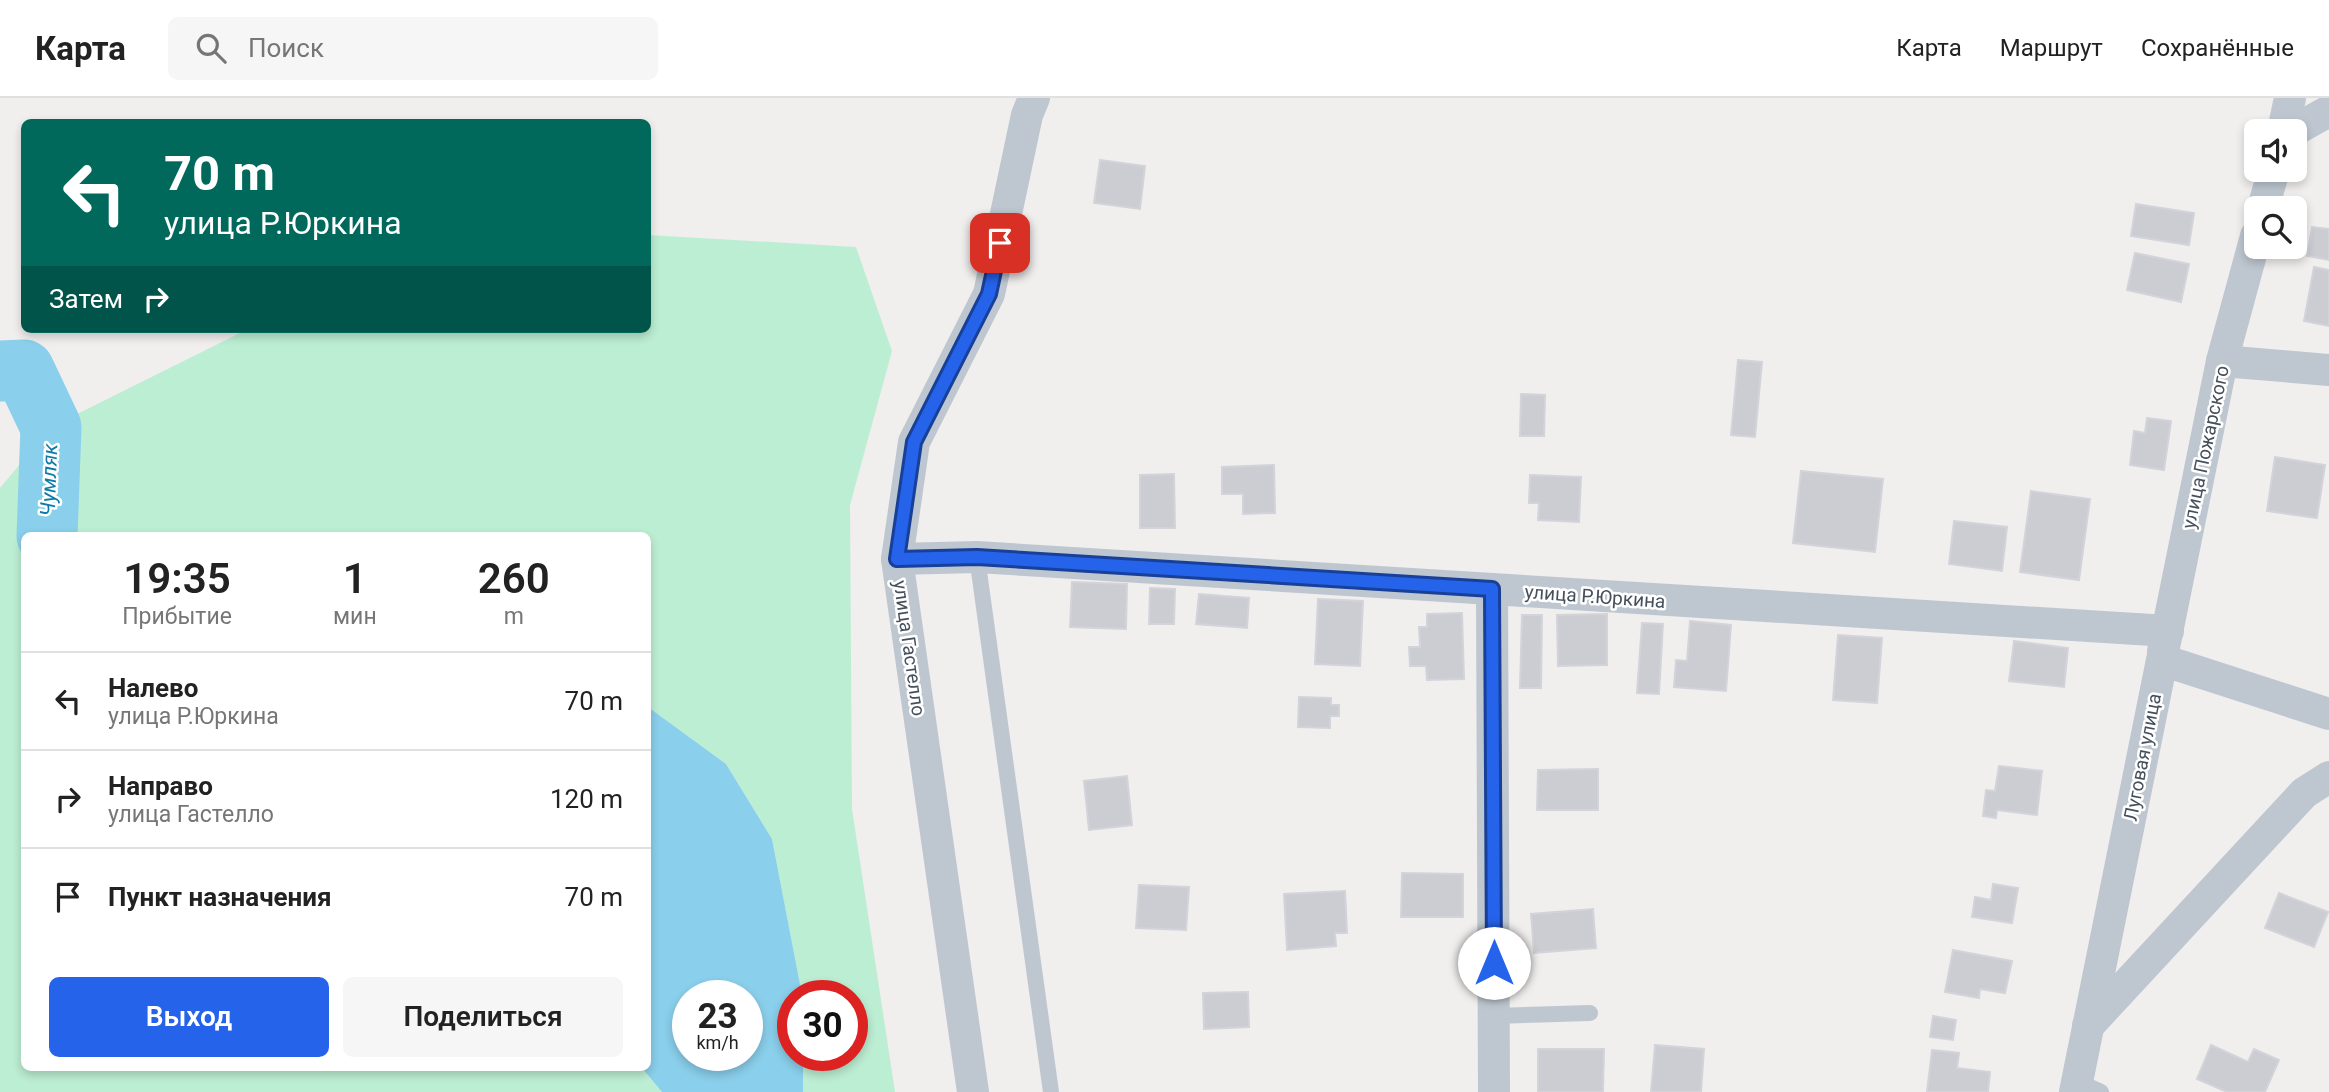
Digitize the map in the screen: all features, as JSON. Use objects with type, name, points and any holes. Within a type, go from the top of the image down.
[{"type":"street","name":"улица Гастелло","points":[[972,1092],[897,559],[914,442],[989,294],[1027,115],[1034,98]]},
{"type":"street","points":[[2286,119],[2290,98]]},
{"type":"street","points":[[2307,123],[2329,111]]},
{"type":"street","name":"улица Пожарского","points":[[2165,645],[2222,361],[2250,259]]},
{"type":"street","points":[[2222,361],[2329,370]]},
{"type":"street","name":"улица Р.Юркина","points":[[897,559],[977,557],[1492,589],[2165,645]]},
{"type":"street","points":[[1492,589],[1494,1092]]},
{"type":"street","points":[[2165,645],[2329,714]]},
{"type":"street","name":"Луговая улица","points":[[2084,1088],[2088,1026],[2165,645]]},
{"type":"street","points":[[2088,1026],[2304,793],[2329,777]]},
{"type":"lane","points":[[977,557],[1051,1092]]},
{"type":"lane","points":[[1494,1016],[1590,1013]]},
{"type":"green space","points":[[651,235],[856,247],[892,351],[850,505],[852,809],[895,1092],[803,1092],[803,1071],[868,1071],[868,980],[799,980],[772,839],[726,764],[651,709],[651,532],[21,532],[21,1071],[644,1071],[662,1092],[0,1092],[0,488],[51,427],[240,333],[651,333]]},
{"type":"water","points":[[651,709],[726,764],[772,839],[799,980],[777,980],[777,1071],[803,1071],[803,1092],[662,1092],[644,1071],[651,1071]]},
{"type":"building","points":[[1100,160],[1145,166],[1140,209],[1094,203]]},
{"type":"building","points":[[2136,204],[2194,213],[2189,245],[2131,236]]},
{"type":"building","points":[[2312,227],[2329,229],[2329,260],[2307,256]]},
{"type":"building","points":[[2135,253],[2189,264],[2181,302],[2127,290]]},
{"type":"building","points":[[2314,267],[2329,270],[2329,326],[2304,321]]},
{"type":"building","points":[[1738,360],[1762,362],[1755,437],[1731,435]]},
{"type":"building","points":[[1521,394],[1545,395],[1544,436],[1520,436]]},
{"type":"building","points":[[2147,418],[2171,421],[2164,470],[2130,465],[2134,431],[2145,433]]},
{"type":"building","points":[[2275,457],[2325,465],[2317,518],[2267,511]]},
{"type":"building","points":[[1274,465],[1275,513],[1243,514],[1243,494],[1222,494],[1222,467]]},
{"type":"building","points":[[1801,471],[1883,479],[1875,552],[1793,543]]},
{"type":"building","points":[[1174,474],[1175,528],[1140,528],[1140,475]]},
{"type":"building","points":[[1530,475],[1581,477],[1579,522],[1538,520],[1539,503],[1529,503]]},
{"type":"building","points":[[2031,491],[2090,499],[2079,580],[2020,572]]},
{"type":"building","points":[[1954,521],[2007,527],[2002,571],[1949,564]]},
{"type":"building","points":[[1072,582],[1127,584],[1126,629],[1070,627]]},
{"type":"building","points":[[1150,588],[1175,589],[1174,624],[1149,624]]},
{"type":"building","points":[[1199,594],[1249,598],[1247,628],[1196,624]]},
{"type":"building","points":[[1318,599],[1363,601],[1360,666],[1315,664]]},
{"type":"building","points":[[1462,613],[1464,679],[1427,680],[1426,666],[1410,666],[1409,647],[1420,647],[1419,627],[1427,627],[1427,614]]},
{"type":"building","points":[[1607,614],[1607,665],[1558,666],[1557,615]]},
{"type":"building","points":[[1522,615],[1542,615],[1541,688],[1520,688]]},
{"type":"building","points":[[1690,621],[1731,625],[1726,691],[1674,687],[1676,660],[1687,661]]},
{"type":"building","points":[[1642,623],[1663,624],[1659,694],[1637,693]]},
{"type":"building","points":[[1838,635],[1882,638],[1877,703],[1833,700]]},
{"type":"building","points":[[2014,641],[2068,648],[2064,687],[2009,681]]},
{"type":"building","points":[[1299,697],[1331,698],[1331,705],[1339,705],[1339,716],[1330,716],[1330,728],[1298,727]]},
{"type":"building","points":[[1999,766],[2042,771],[2037,815],[1997,810],[1996,818],[1983,816],[1986,790],[1995,791]]},
{"type":"building","points":[[1598,769],[1598,810],[1537,810],[1538,770]]},
{"type":"building","points":[[1127,776],[1132,825],[1089,830],[1084,781]]},
{"type":"building","points":[[1402,873],[1463,874],[1463,917],[1401,917]]},
{"type":"building","points":[[1993,884],[2018,888],[2012,923],[1972,917],[1975,897],[1991,900]]},
{"type":"building","points":[[1139,885],[1189,887],[1186,930],[1136,928]]},
{"type":"building","points":[[1345,891],[1347,933],[1335,933],[1336,946],[1287,950],[1284,894]]},
{"type":"building","points":[[2279,893],[2328,912],[2314,947],[2265,928]]},
{"type":"building","points":[[1593,909],[1596,948],[1534,953],[1531,914]]},
{"type":"building","points":[[1953,950],[2012,961],[2005,993],[1980,989],[1979,998],[1945,992]]},
{"type":"building","points":[[1248,992],[1249,1027],[1204,1029],[1203,993]]},
{"type":"building","points":[[1933,1016],[1956,1020],[1953,1040],[1930,1037]]},
{"type":"building","points":[[1655,1045],[1704,1049],[1701,1092],[1651,1092]]},
{"type":"building","points":[[2211,1045],[2248,1062],[2254,1049],[2279,1060],[2265,1092],[2227,1092],[2197,1079]]},
{"type":"building","points":[[1538,1049],[1604,1049],[1603,1092],[1538,1092]]},
{"type":"building","points":[[1932,1050],[1959,1053],[1957,1068],[1990,1072],[1988,1092],[1927,1092]]},
{"type":"waterway","name":"Чумляк","points":[[0,371],[24,370],[51,427],[47,532]]},
{"type":"route","points":[[1000,243],[989,294],[914,442],[897,559],[977,557],[1492,589],[1494,963]]}]
